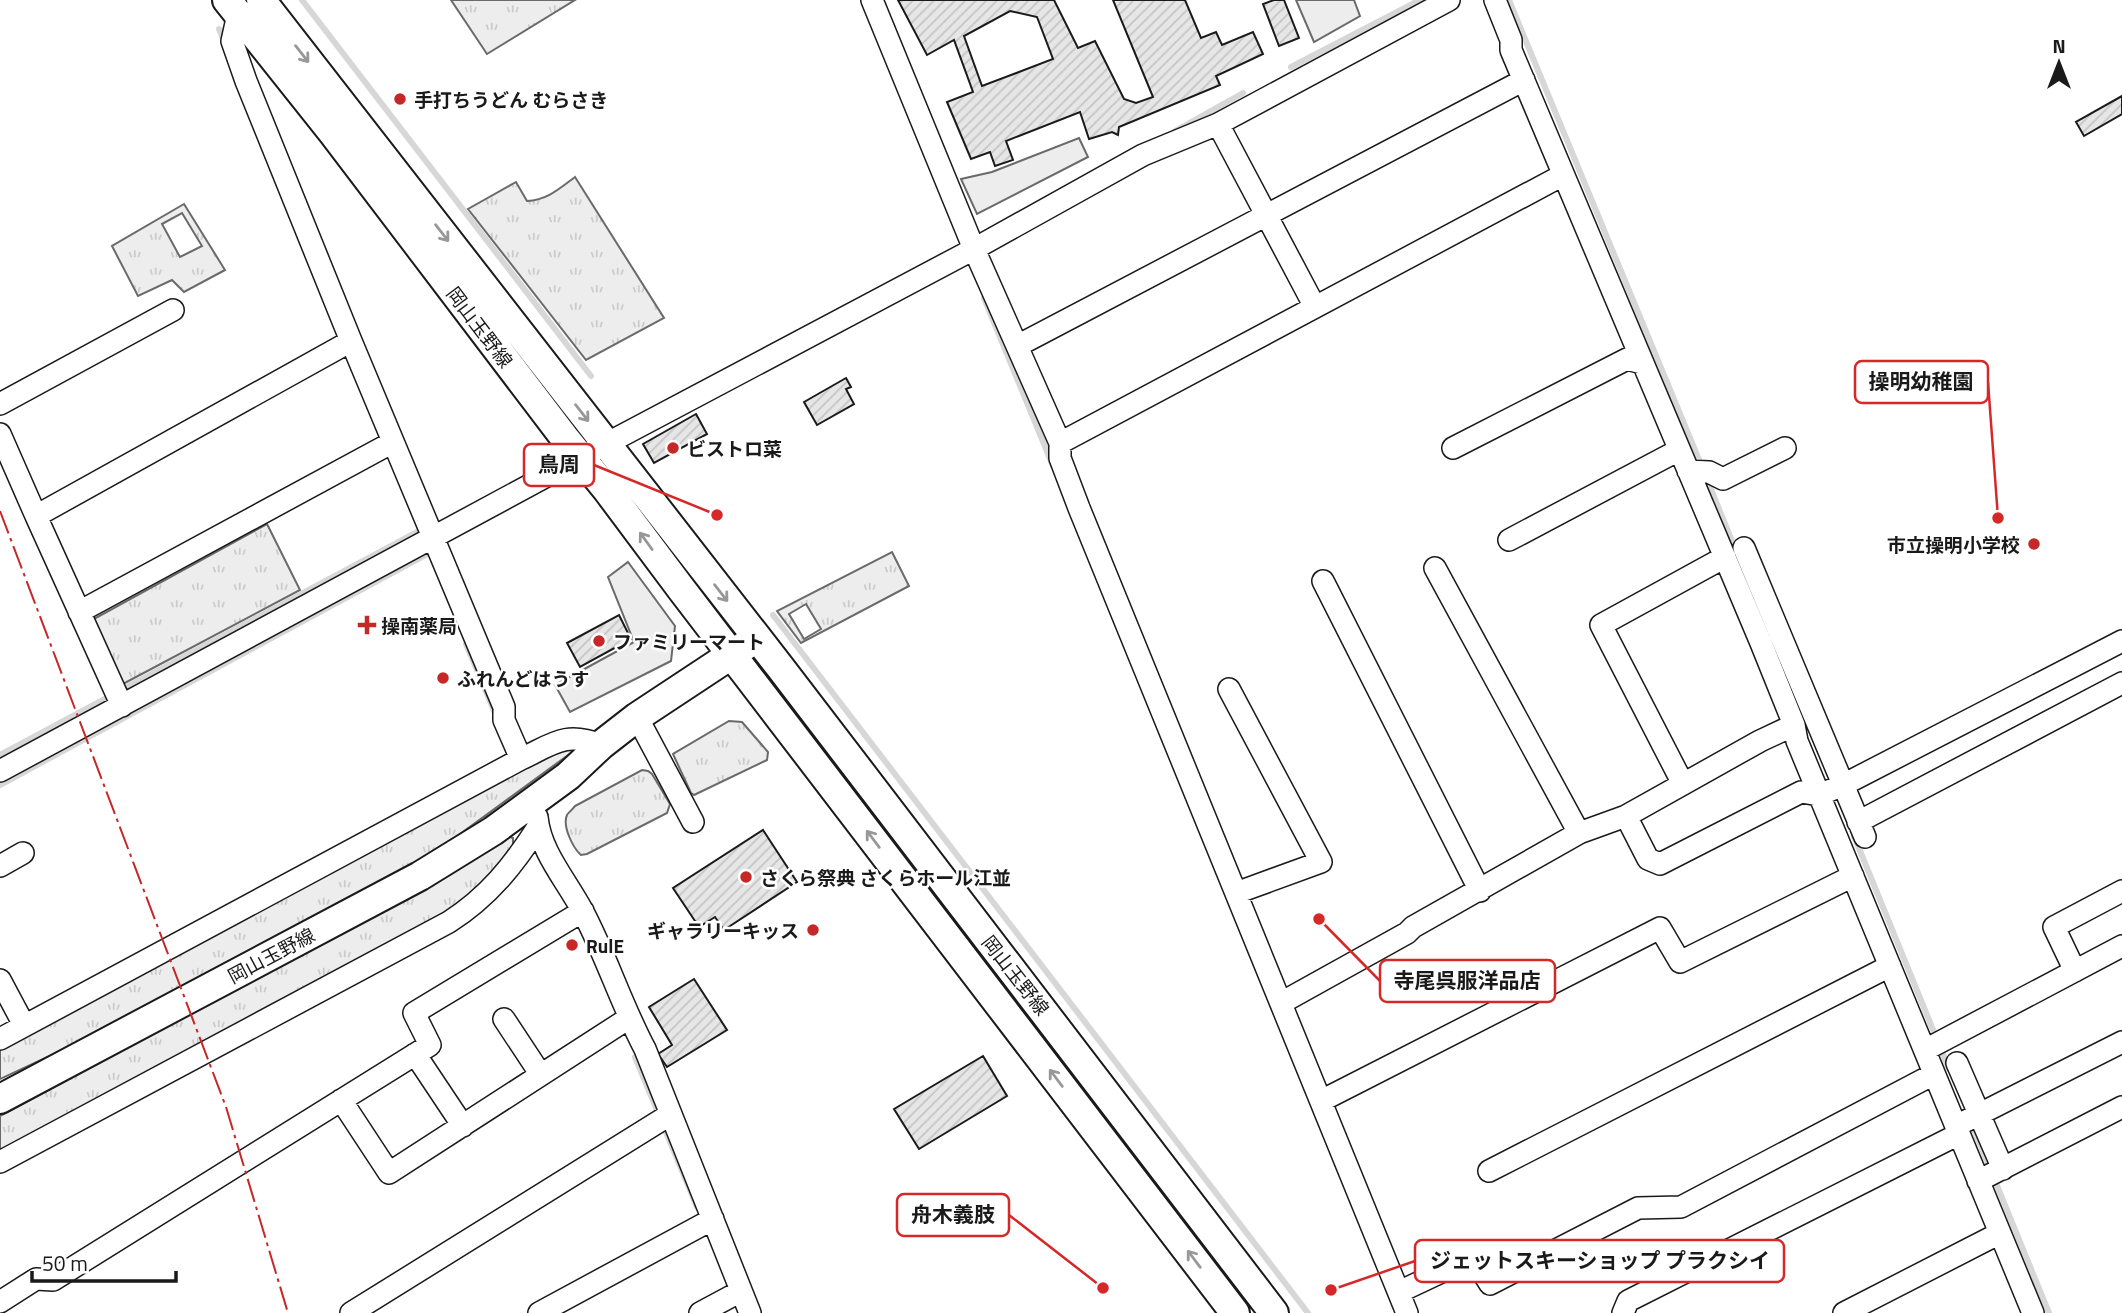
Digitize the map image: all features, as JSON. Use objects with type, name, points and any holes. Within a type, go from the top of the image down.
[{"type":"main road","name":"岡山玉野線","points":[[242,5],[606,444],[1274,1313]]},
{"type":"main road","name":"岡山玉野線","points":[[242,5],[333,134],[1236,1313]]},
{"type":"main road","name":"岡山玉野線","points":[[0,1098],[420,876],[493,831],[537,814],[568,776],[601,745],[637,717],[756,639]]},
{"type":"street","points":[[872,0],[974,249],[1059,443],[1060,458],[1079,508],[1408,1313]]},
{"type":"street","points":[[0,771],[118,698],[428,541],[974,249],[1143,155],[1218,124],[1450,0]]},
{"type":"street","points":[[1495,0],[1524,80],[1679,450],[1697,471],[1725,557],[1794,725],[1797,741],[1832,790]]},
{"type":"street","points":[[242,5],[232,41],[388,445],[428,541],[504,707],[504,720],[520,759]]},
{"type":"street","points":[[1017,346],[1524,80]]},
{"type":"street","points":[[1218,124],[1315,307]]},
{"type":"street","points":[[1059,443],[1563,175]]},
{"type":"street","points":[[0,404],[173,310]]},
{"type":"street","points":[[36,516],[348,343]]},
{"type":"street","points":[[1453,448],[1627,359],[1642,363]]},
{"type":"street","points":[[0,434],[118,698]]},
{"type":"street","points":[[79,612],[388,445]]},
{"type":"street","points":[[1697,471],[1723,479],[1784,448]]},
{"type":"street","points":[[1509,540],[1679,450]]},
{"type":"street","points":[[1744,548],[1832,790],[1851,829],[1853,876],[1890,966],[1933,1046],[1934,1074],[1966,1124],[1991,1175],[2000,1233],[2033,1313]]},
{"type":"street","points":[[1683,784],[1601,625],[1725,557]]},
{"type":"street","points":[[1435,568],[1580,833]]},
{"type":"street","points":[[1324,581],[1480,891]]},
{"type":"street","points":[[1626,816],[1648,859],[1660,864],[1801,792],[1832,790],[2122,641]]},
{"type":"street","points":[[1851,829],[2122,683]]},
{"type":"street","points":[[1229,689],[1321,862],[1236,893]]},
{"type":"street","points":[[637,717],[692,822]]},
{"type":"street","points":[[1281,1003],[1580,833],[1626,816],[1794,725]]},
{"type":"street","points":[[0,1039],[520,759],[567,738],[583,738],[601,745]]},
{"type":"street","points":[[0,1162],[471,908],[513,865],[537,814]]},
{"type":"street","points":[[537,814],[550,857],[583,911],[645,1049],[662,1119],[706,1223],[750,1313]]},
{"type":"street","points":[[0,866],[23,853]]},
{"type":"street","points":[[513,865],[545,863],[558,869]]},
{"type":"street","points":[[1321,1101],[1660,928],[1680,962],[1853,876]]},
{"type":"street","points":[[2075,971],[2054,927],[2122,891]]},
{"type":"street","points":[[0,1302],[36,1279],[53,1280],[430,1045],[414,1013],[583,911]]},
{"type":"street","points":[[1933,1046],[2122,946]]},
{"type":"street","points":[[1489,1171],[1890,966]]},
{"type":"street","points":[[0,980],[24,1025]]},
{"type":"street","points":[[341,1100],[390,1173],[629,1018]]},
{"type":"street","points":[[504,1019],[541,1075]]},
{"type":"street","points":[[1623,1313],[1628,1301],[2122,1041]]},
{"type":"street","points":[[415,1054],[463,1126]]},
{"type":"street","points":[[1957,1063],[1966,1124]]},
{"type":"street","points":[[1399,1292],[1473,1257],[1490,1284],[1638,1208],[1681,1207],[1934,1074]]},
{"type":"street","points":[[1991,1175],[2122,1107]]},
{"type":"street","points":[[351,1313],[662,1119]]},
{"type":"street","points":[[539,1313],[706,1223]]},
{"type":"street","points":[[1844,1313],[2000,1233]]},
{"type":"street","points":[[700,1313],[741,1291]]},
{"type":"green space","points":[[451,0],[575,0],[487,54]]},
{"type":"green space","points":[[575,177],[664,318],[586,360],[468,209],[516,182],[527,201],[547,196]]},
{"type":"green space","points":[[184,204],[225,270],[184,292],[172,280],[138,296],[112,246]],"holes":[[[182,213],[202,246],[180,257],[162,224]]]},
{"type":"green space","points":[[267,524],[300,590],[121,685],[92,620]]},
{"type":"green space","points":[[892,552],[909,586],[801,643],[777,611]],"holes":[[[806,604],[821,629],[804,639],[789,614]]]},
{"type":"green space","points":[[729,721],[742,722],[768,752],[767,760],[694,795],[673,754]]},
{"type":"green space","points":[[571,745],[575,750],[434,853],[99,1033],[0,1079],[0,1046],[444,808]]},
{"type":"green space","points":[[642,770],[652,774],[670,804],[667,813],[581,855],[567,831],[567,814],[575,806]]},
{"type":"green space","points":[[510,837],[513,838],[513,849],[473,894],[441,919],[0,1154],[0,1116],[462,866]]},
{"type":"shaded area","points":[[1296,0],[1354,0],[1360,16],[1314,42]]},
{"type":"shaded area","points":[[1079,138],[1088,157],[977,214],[961,179],[992,172]]},
{"type":"shaded area","points":[[628,562],[675,626],[671,661],[570,712],[555,685],[634,642],[608,577]]},
{"type":"building","points":[[898,0],[1054,0],[1078,48],[1095,41],[1124,99],[1136,103],[1153,97],[1113,0],[1185,0],[1201,38],[1216,32],[1222,45],[1253,32],[1263,54],[1216,76],[1220,85],[1119,127],[1118,135],[1112,132],[1089,139],[1080,112],[1006,141],[1013,160],[995,166],[990,152],[971,159],[947,102],[973,92],[954,40],[927,55]],"holes":[[[1010,11],[1037,17],[1053,59],[982,86],[964,36]]]},
{"type":"building","points":[[1284,0],[1299,38],[1279,46],[1263,4]]},
{"type":"building","points":[[2122,96],[2122,114],[2084,136],[2076,122]]},
{"type":"building","points":[[846,378],[851,387],[846,389],[854,404],[817,425],[804,402]]},
{"type":"building","points":[[696,414],[707,434],[654,463],[643,444]]},
{"type":"building","points":[[619,615],[631,639],[580,667],[567,643]]},
{"type":"building","points":[[763,830],[797,882],[724,930],[715,917],[699,927],[673,888]]},
{"type":"building","points":[[694,979],[727,1030],[667,1067],[658,1054],[672,1045],[649,1007]]},
{"type":"building","points":[[983,1056],[1007,1096],[919,1149],[894,1109]]},
{"type":"waterway","points":[[302,0],[591,376]]},
{"type":"waterway","points":[[1291,67],[1420,0]]},
{"type":"waterway","points":[[1509,0],[1702,467]]},
{"type":"waterway","points":[[219,29],[225,43]]},
{"type":"waterway","points":[[1175,131],[1243,93]]},
{"type":"waterway","points":[[984,298],[1053,466]]},
{"type":"waterway","points":[[1706,477],[1736,551]]},
{"type":"waterway","points":[[0,755],[421,530]]},
{"type":"waterway","points":[[0,785],[429,553]]},
{"type":"waterway","points":[[773,615],[1308,1313]]},
{"type":"waterway","points":[[466,644],[495,713]]},
{"type":"waterway","points":[[1854,836],[1949,1069]]},
{"type":"waterway","points":[[635,1057],[697,1207]]},
{"type":"waterway","points":[[1971,1122],[2049,1313]]},
{"type":"power","points":[[0,511],[226,1107],[288,1313]]},
{"type":"place","name":"手打ちうどん むらさき","points":[[400,99]]},
{"type":"place","name":"ビストロ菜","points":[[673,448]]},
{"type":"place","name":"鳥周","points":[[717,515]]},
{"type":"place","name":"操明幼稚園","points":[[1998,518]]},
{"type":"place","name":"市立操明小学校","points":[[2034,544]]},
{"type":"place","name":"操南薬局","points":[[367,625]]},
{"type":"place","name":"ファミリーマート","points":[[599,641]]},
{"type":"place","name":"ふれんどはうす","points":[[443,678]]},
{"type":"place","name":"さくら祭典 さくらホール江並","points":[[746,877]]},
{"type":"place","name":"寺尾呉服洋品店","points":[[1319,919]]},
{"type":"place","name":"ギャラリーキッス","points":[[813,930]]},
{"type":"place","name":"RulE","points":[[572,945]]},
{"type":"place","name":"舟木義肢","points":[[1103,1288]]},
{"type":"place","name":"ジェットスキーショップ プラクシイ","points":[[1331,1290]]}]
